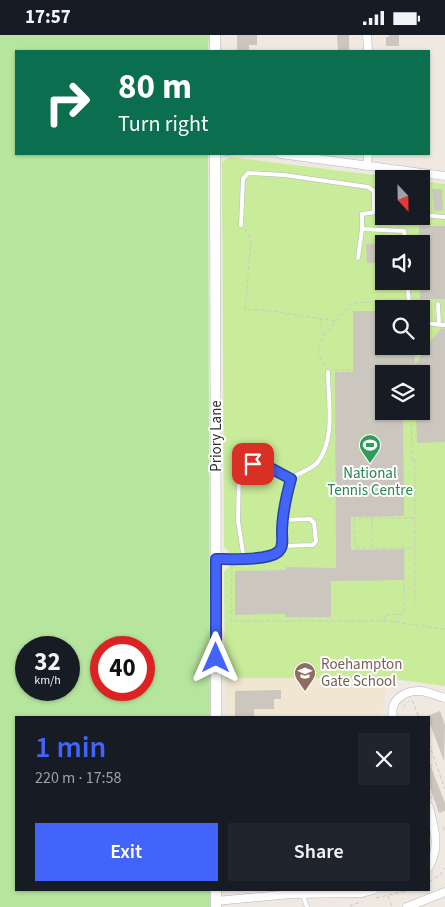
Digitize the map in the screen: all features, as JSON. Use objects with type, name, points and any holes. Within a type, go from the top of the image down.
[{"type":"street","points":[[215,35],[215,50]]},
{"type":"street","points":[[367,35],[368,50]]},
{"type":"street","name":"Priory Lane","points":[[216,716],[218,155]]},
{"type":"street","points":[[287,155],[445,176]]},
{"type":"street","points":[[367,166],[368,155]]},
{"type":"street","points":[[396,714],[394,704],[398,697],[408,693],[421,691],[445,698]]},
{"type":"street","points":[[430,811],[437,841],[436,853],[430,865]]},
{"type":"street","points":[[216,891],[216,904],[255,893],[362,893],[369,891]]},
{"type":"street","points":[[407,907],[428,903],[445,892]]},
{"type":"lane","points":[[241,225],[243,179],[248,173],[284,175],[368,187],[374,191],[374,211],[362,214],[358,258]]},
{"type":"lane","points":[[430,216],[445,217]]},
{"type":"lane","points":[[362,229],[404,231],[405,235]]},
{"type":"lane","points":[[438,304],[439,325]]},
{"type":"lane","points":[[430,324],[445,325]]},
{"type":"lane","points":[[216,559],[244,559],[270,555],[278,552],[282,546],[282,520],[291,479],[312,467],[321,455],[326,442],[329,426],[328,372]]},
{"type":"lane","points":[[244,559],[238,521],[239,474],[243,468],[253,464],[263,464],[291,479]]},
{"type":"lane","points":[[282,520],[310,519],[314,523],[316,541],[313,545],[282,546]]},
{"type":"lane","points":[[302,893],[307,907]]},
{"type":"path","points":[[218,155],[231,155]]},
{"type":"path","points":[[241,225],[251,240],[246,309],[337,321]]},
{"type":"path","points":[[375,302],[351,303],[321,340],[318,353],[328,372],[334,370],[375,369]]},
{"type":"path","points":[[321,318],[324,337]]},
{"type":"path","points":[[411,420],[412,461],[415,461],[416,604]]},
{"type":"path","points":[[415,518],[354,518],[355,548],[415,548]]},
{"type":"path","points":[[372,518],[372,547]]},
{"type":"path","points":[[385,621],[385,615],[404,614],[404,548]]},
{"type":"path","points":[[233,559],[231,621],[385,621],[445,629]]},
{"type":"path","points":[[396,714],[412,699]]},
{"type":"path","points":[[412,699],[420,700]]},
{"type":"path","points":[[412,699],[419,716]]},
{"type":"path","points":[[430,747],[445,789]]},
{"type":"path","points":[[430,766],[436,763]]},
{"type":"path","points":[[430,881],[440,875],[445,868]]},
{"type":"path","points":[[351,907],[351,905],[406,891]]},
{"type":"path","points":[[388,895],[392,907]]},
{"type":"shaded area","name":"Roehampton Gate School","points":[[225,678],[386,678],[384,707],[380,716],[225,716]]},
{"type":"green space","points":[[0,35],[209,35],[208,50],[15,50],[15,155],[208,155],[210,716],[15,716],[15,891],[210,891],[210,907],[0,907]]},
{"type":"green space","points":[[230,157],[375,175],[375,225],[430,225],[430,182],[445,184],[445,686],[386,678],[225,678],[224,572],[229,567],[229,551],[224,547],[222,162]]},
{"type":"building","points":[[237,35],[257,35],[257,45],[249,45],[249,50],[237,50]]},
{"type":"building","points":[[337,35],[349,35],[349,50],[338,50]]},
{"type":"building","points":[[389,35],[399,35],[399,46],[386,46],[386,37],[389,37]]},
{"type":"building","points":[[432,189],[442,189],[443,210],[434,211]]},
{"type":"building","points":[[419,226],[445,226],[445,299],[420,299],[420,290],[430,290],[430,235],[419,235]]},
{"type":"building","points":[[366,244],[375,244],[375,263],[367,263]]},
{"type":"building","name":"National Tennis Centre","points":[[353,311],[375,311],[375,355],[415,355],[415,365],[375,365],[375,420],[403,420],[404,516],[351,517],[351,550],[404,549],[404,580],[331,581],[331,617],[285,617],[285,614],[235,615],[235,571],[286,570],[286,567],[336,568],[335,372],[353,372]]},
{"type":"building","points":[[442,328],[445,329],[445,442],[417,443],[416,420],[430,420],[430,365],[415,365],[422,355],[430,355],[430,342]]},
{"type":"building","points":[[281,690],[281,699],[274,699],[274,709],[254,709],[254,716],[235,716],[235,691]]},
{"type":"building","points":[[440,711],[445,725],[444,761],[430,724],[430,716],[427,716]]},
{"type":"building","points":[[430,765],[445,803],[445,811],[439,813],[430,788]]},
{"type":"place","name":"National Tennis Centre","points":[[370,464]]},
{"type":"place","name":"Roehampton Gate School","points":[[305,692]]},
{"type":"route","points":[[216,658],[216,559],[257,558],[278,552],[282,546],[282,520],[291,479],[263,464],[253,464]]}]
